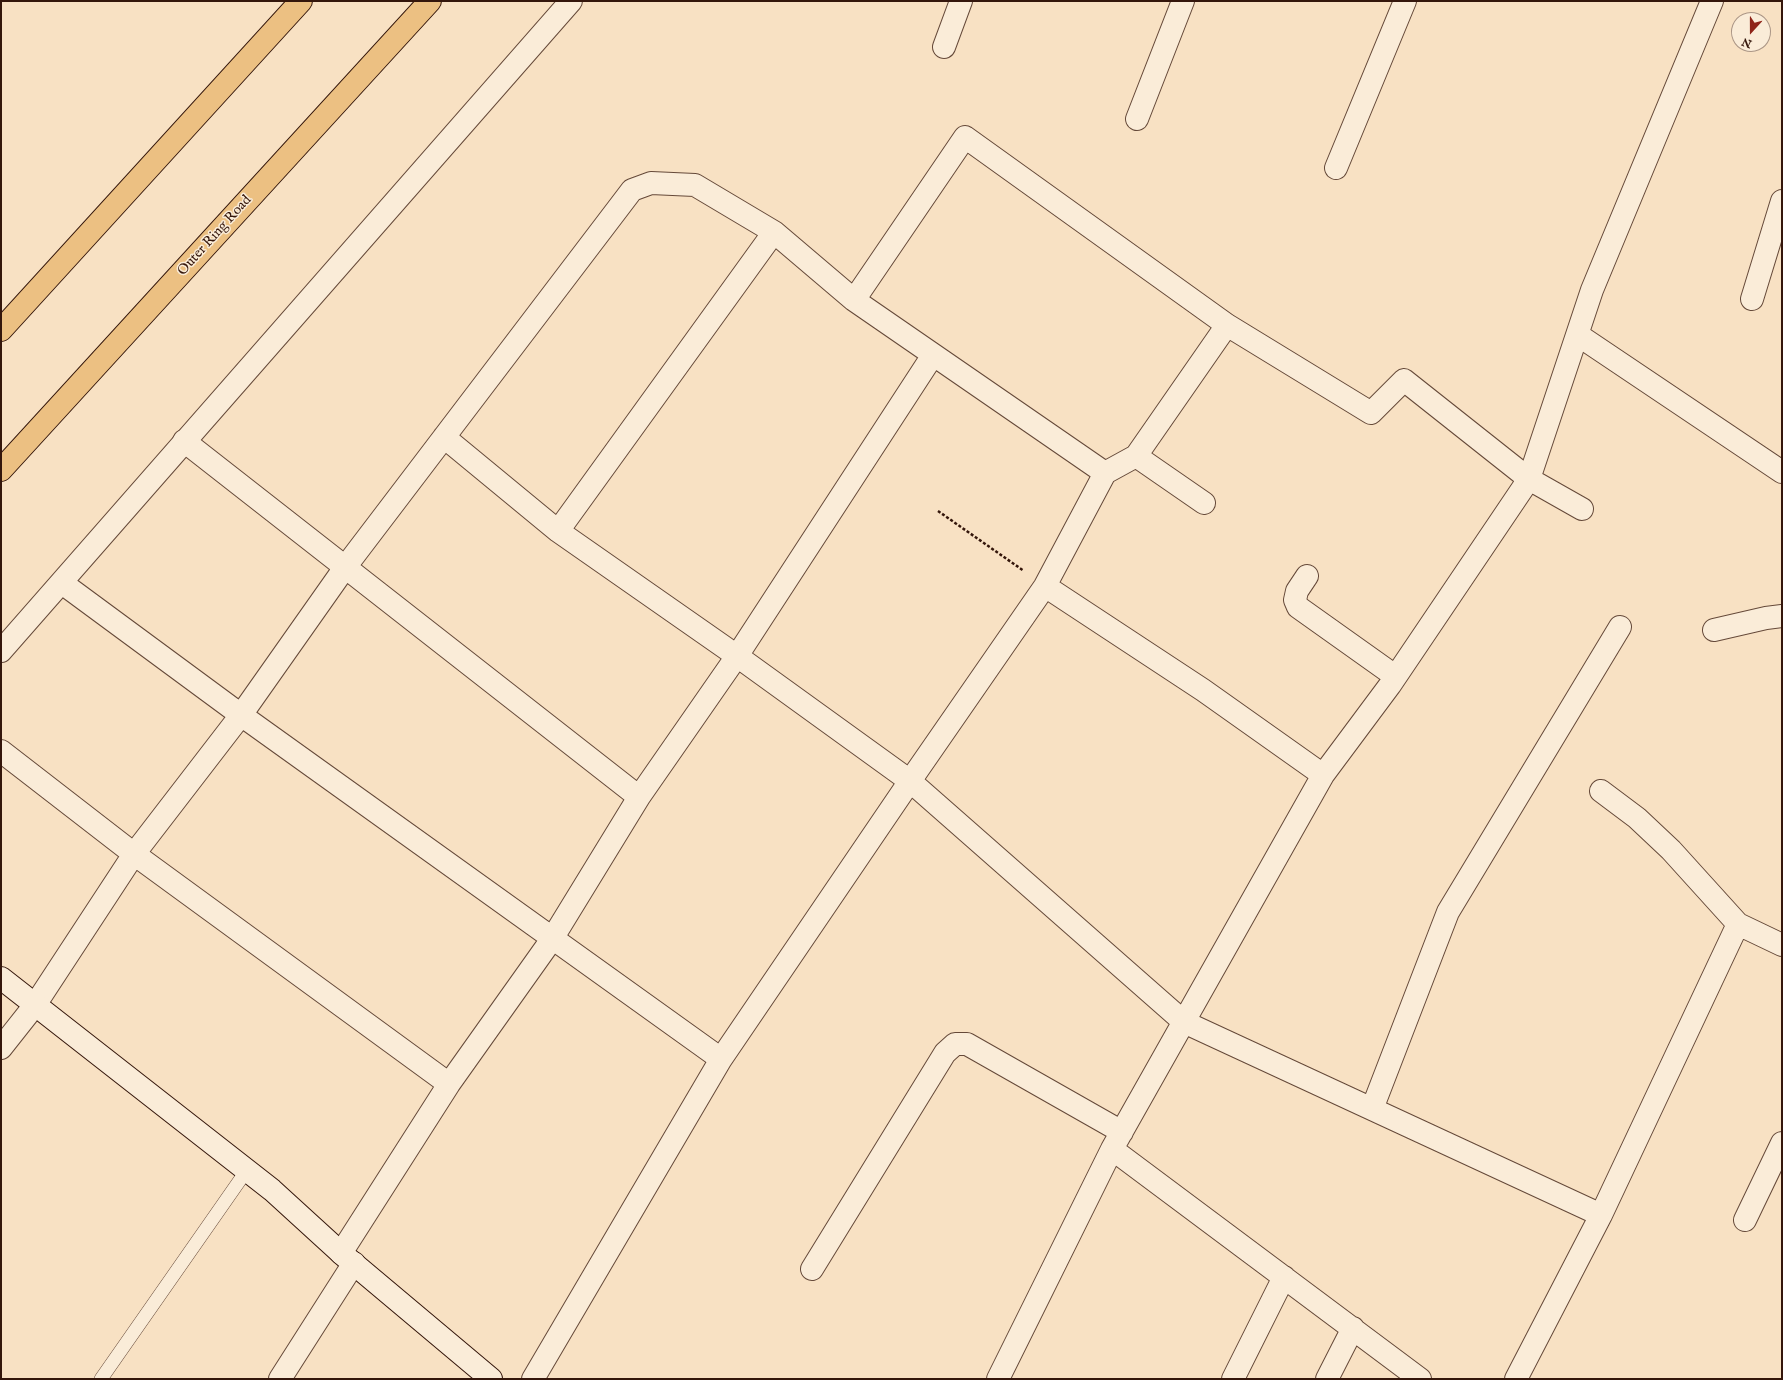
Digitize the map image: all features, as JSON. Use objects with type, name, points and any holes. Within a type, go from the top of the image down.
[{"type":"highway","points":[[1,330],[301,1]]},
{"type":"highway","name":"Outer Ring Road","points":[[1,470],[430,1]]},
{"type":"street","points":[[1,651],[571,1]]},
{"type":"street","points":[[944,47],[961,1]]},
{"type":"street","points":[[1137,120],[1183,1]]},
{"type":"street","points":[[1336,168],[1405,1]]},
{"type":"street","points":[[998,1379],[1117,1141],[1323,776],[1395,676],[1529,479],[1592,290],[1712,1]]},
{"type":"street","points":[[854,300],[965,137],[1227,324],[1371,413],[1404,380],[1529,479],[1582,509]]},
{"type":"street","points":[[1,1048],[35,1005],[134,854],[241,715],[346,566],[632,190],[650,183],[695,185],[774,232],[854,300],[1105,474]]},
{"type":"street","points":[[1752,299],[1782,201]]},
{"type":"street","points":[[558,532],[774,232]]},
{"type":"street","points":[[533,1379],[722,1059],[910,781],[1045,586],[1105,474],[1136,456],[1227,324]]},
{"type":"street","points":[[1578,335],[1782,472]]},
{"type":"street","points":[[280,1379],[449,1084],[552,939],[639,797],[737,656],[933,355]]},
{"type":"street","points":[[444,437],[558,532],[737,656],[910,781],[1184,1022],[1601,1215]]},
{"type":"street","points":[[184,441],[346,566],[639,797]]},
{"type":"street","points":[[1136,456],[1204,503]]},
{"type":"street","points":[[1307,576],[1297,591],[1295,600],[1298,607],[1395,676]]},
{"type":"street","points":[[62,583],[241,715],[552,939],[722,1059]]},
{"type":"street","points":[[1045,586],[1203,690],[1323,776]]},
{"type":"street","points":[[1714,630],[1766,618],[1782,616]]},
{"type":"street","points":[[1372,1109],[1448,912],[1620,627]]},
{"type":"street","points":[[1,751],[134,854],[449,1084]]},
{"type":"street","points":[[1601,791],[1637,818],[1671,850],[1738,924],[1782,944]]},
{"type":"street","points":[[1516,1379],[1601,1215],[1738,924]]},
{"type":"street","points":[[1,978],[272,1190],[348,1258],[491,1379]]},
{"type":"street","points":[[812,1269],[946,1053],[955,1044],[967,1044],[1117,1141],[1284,1277],[1420,1379]]},
{"type":"street","points":[[1745,1220],[1782,1143]]},
{"type":"street","points":[[1232,1379],[1284,1277]]},
{"type":"street","points":[[1327,1379],[1352,1328]]},
{"type":"lane","points":[[101,1379],[247,1170]]},
{"type":"path","points":[[938,511],[1045,586]]}]
